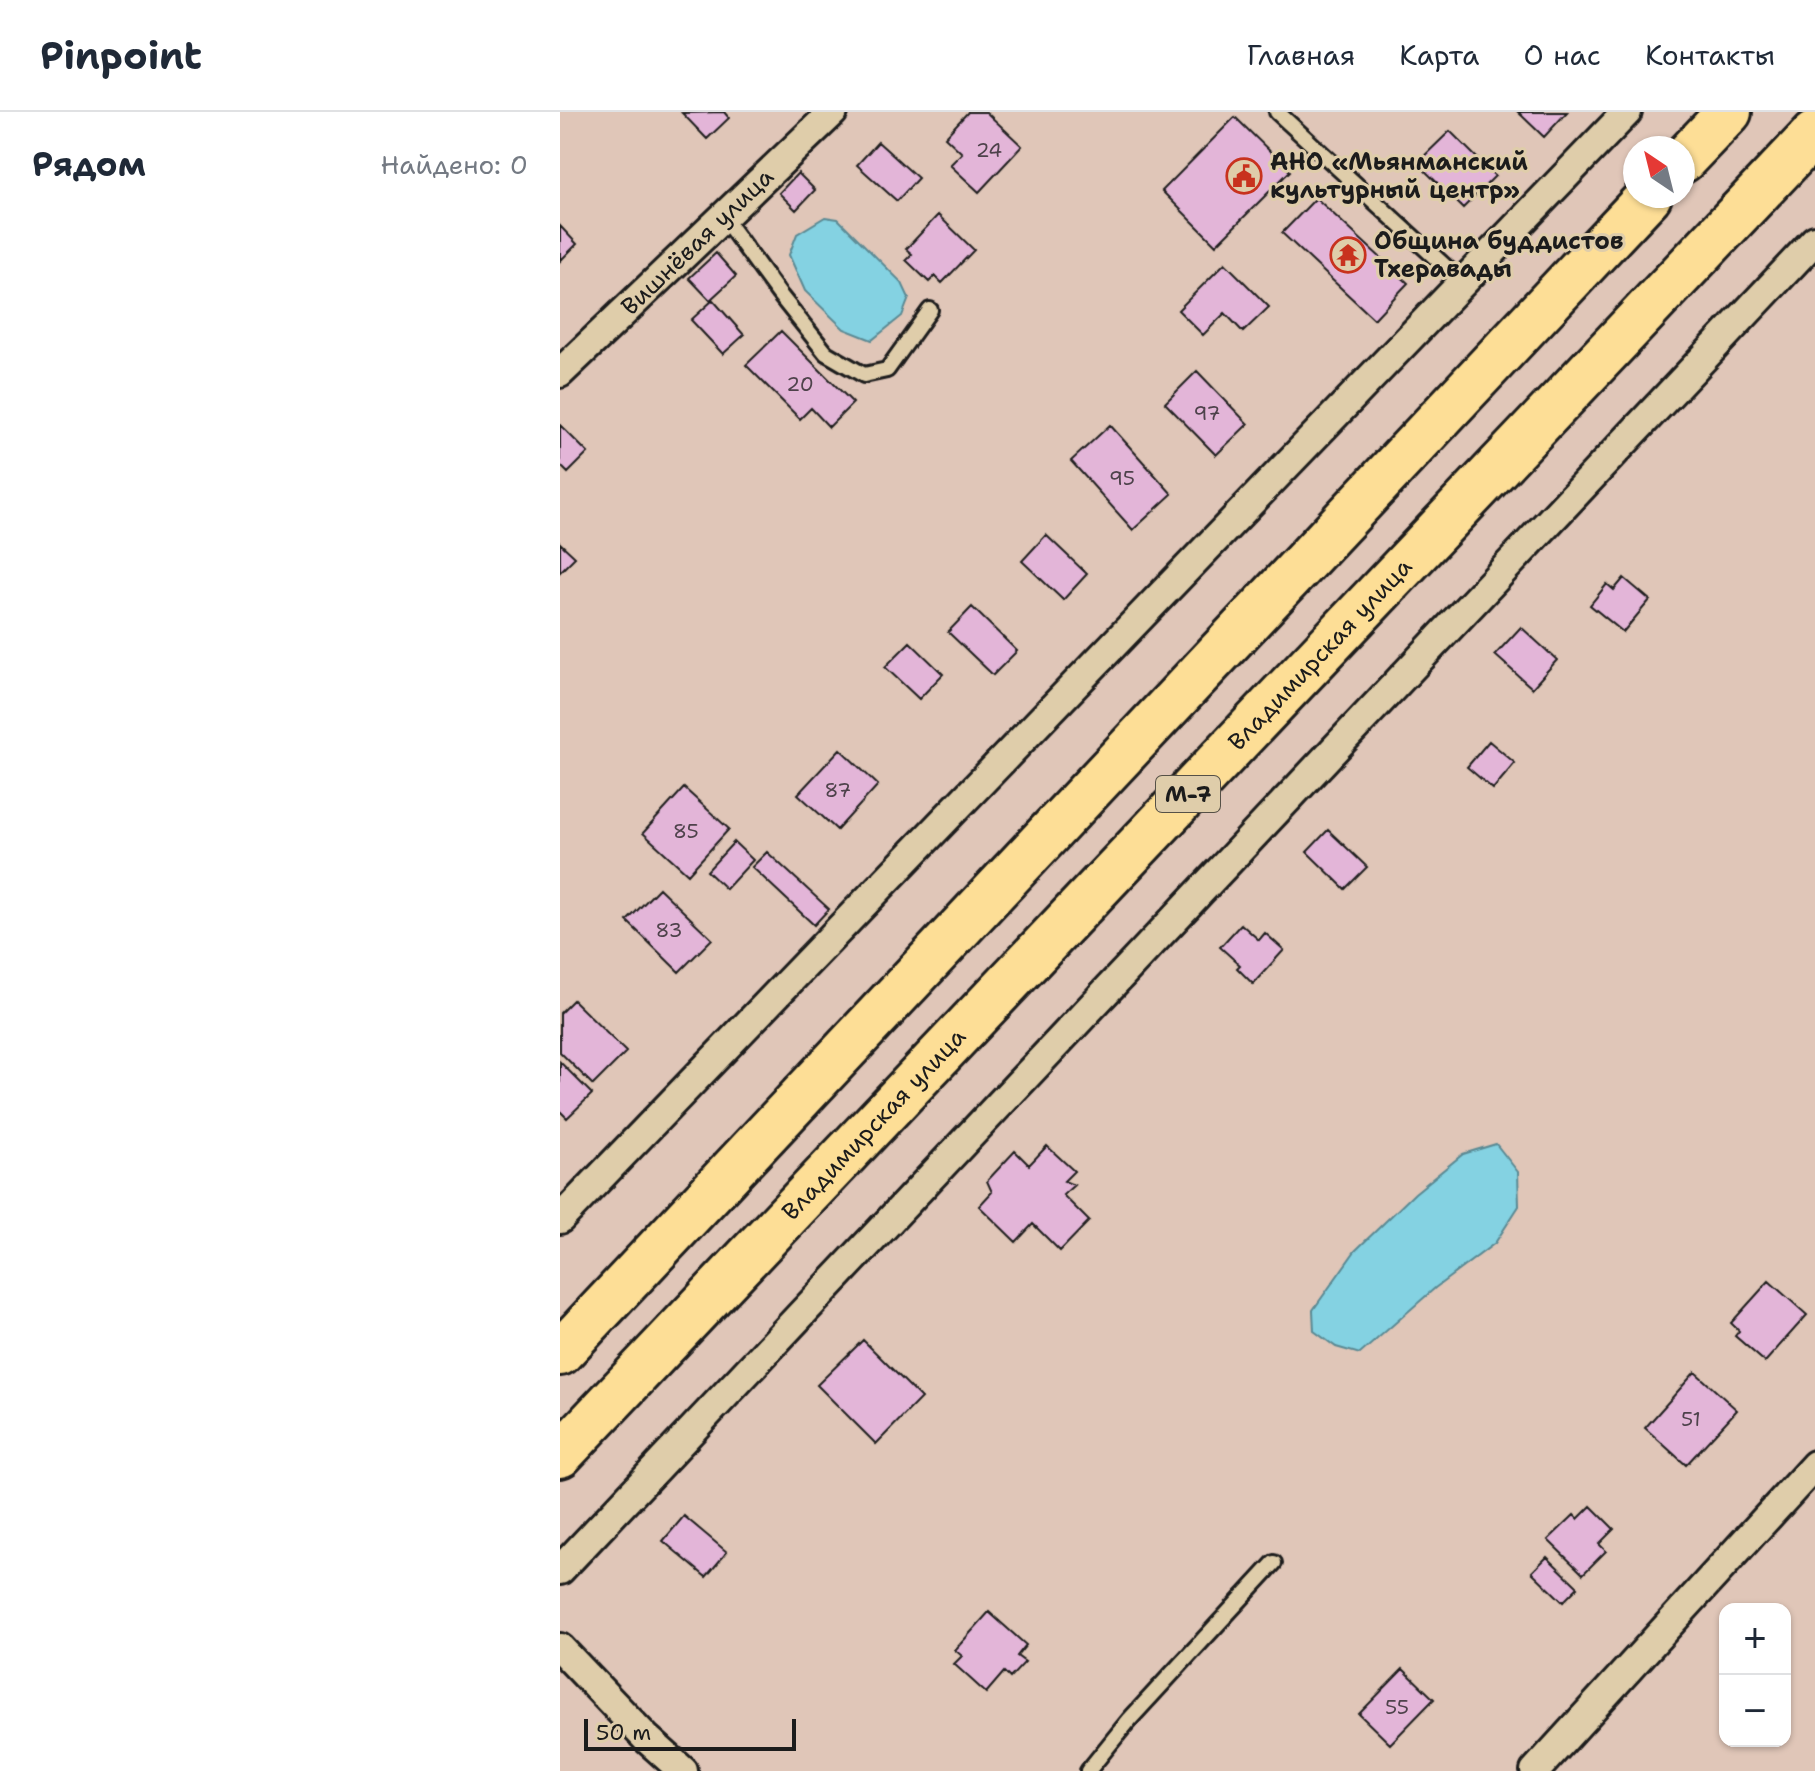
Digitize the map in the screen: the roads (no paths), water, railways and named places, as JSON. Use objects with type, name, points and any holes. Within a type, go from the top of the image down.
[{"type":"highway","points":[[1695,147],[1729,112]]},
{"type":"highway","name":"Владимирская улица","points":[[560,1455],[1815,133]]},
{"type":"highway","points":[[560,1353],[1638,208]]},
{"type":"street","name":"Вишнёвая улица","points":[[560,373],[833,112]]},
{"type":"street","points":[[560,1219],[1627,112]]},
{"type":"street","points":[[560,1570],[1815,240]]},
{"type":"street","points":[[1535,1771],[1815,1465]]},
{"type":"street","points":[[560,1648],[646,1738],[683,1771]]},
{"type":"lane","points":[[1277,112],[1462,282]]},
{"type":"lane","points":[[723,217],[826,353],[864,375],[887,370],[930,310]]},
{"type":"lane","points":[[1088,1771],[1130,1719],[1274,1563]]},
{"type":"water","points":[[825,217],[838,219],[902,283],[909,298],[902,316],[872,340],[844,329],[805,291],[789,255],[797,234]]},
{"type":"water","points":[[1496,1144],[1518,1172],[1519,1206],[1495,1243],[1435,1288],[1360,1354],[1336,1347],[1314,1331],[1313,1310],[1355,1251],[1415,1193],[1463,1154]]},
{"type":"place","name":"АНО «Мьянманский культурный центр»","points":[[1244,176]]},
{"type":"place","name":"Община буддистов Тхеравады","points":[[1348,255]]}]
